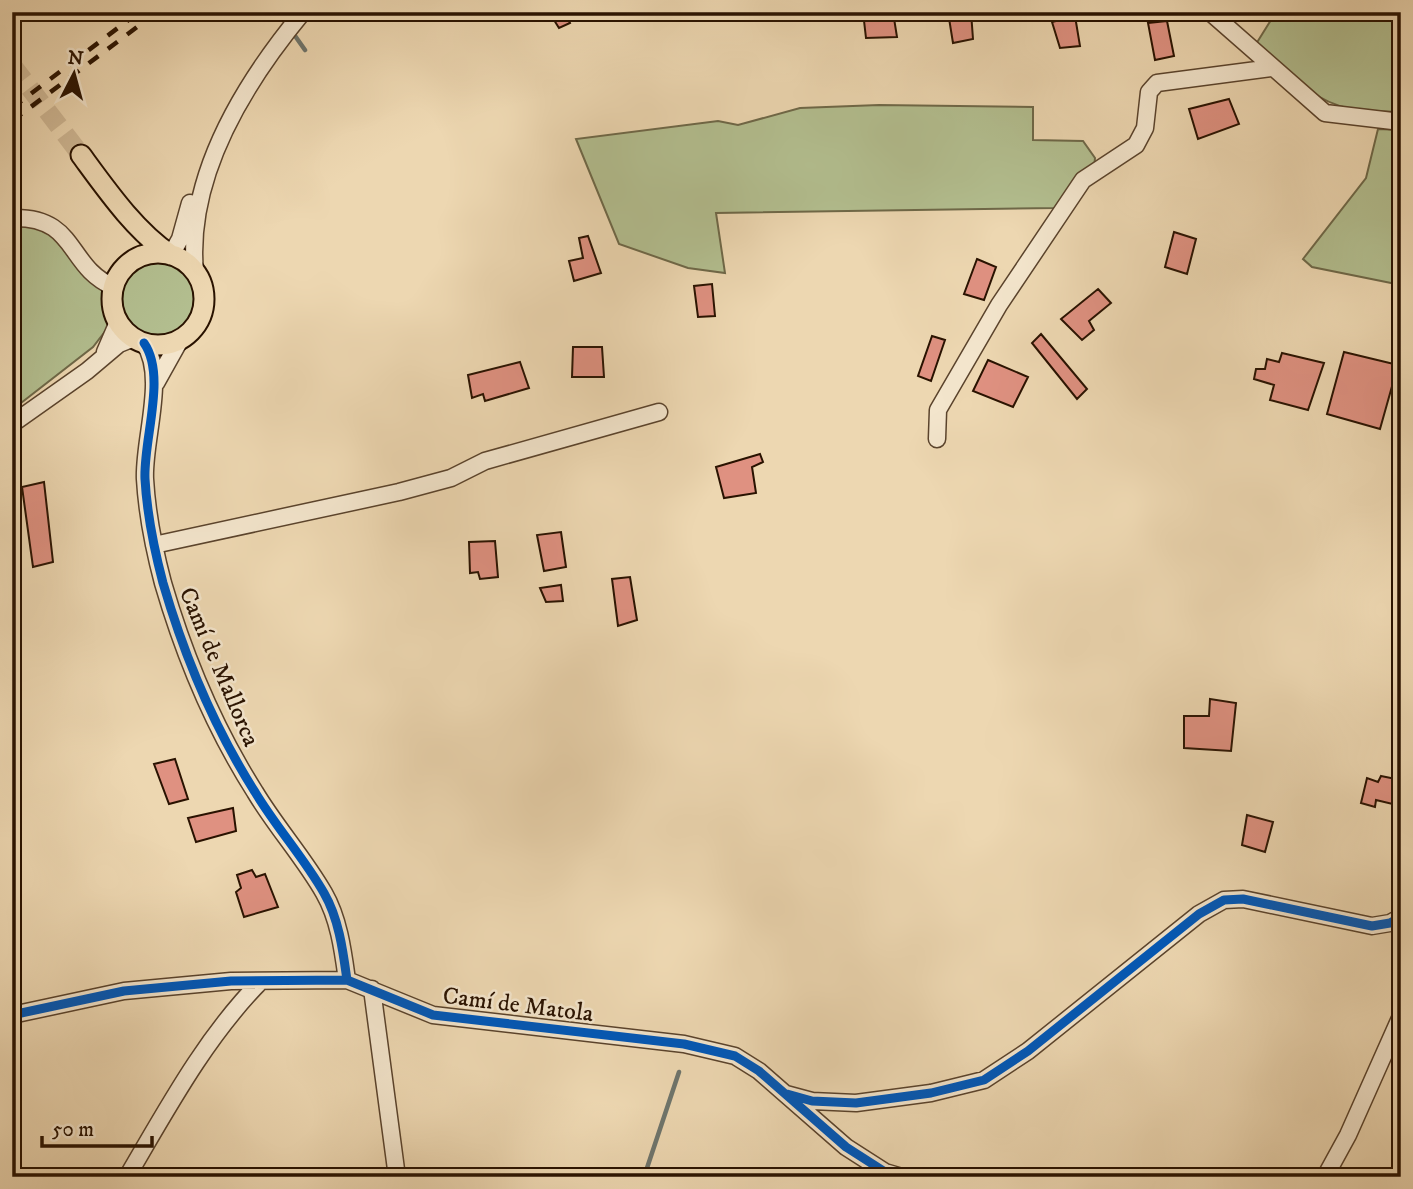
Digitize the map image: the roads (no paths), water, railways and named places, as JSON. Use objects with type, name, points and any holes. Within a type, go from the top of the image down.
[{"type":"main road","points":[[80,155],[155,244],[182,260],[195,272],[203,288],[203,313],[198,324],[180,340],[169,344],[139,341],[118,323],[114,311],[114,287],[126,267],[136,259],[147,255],[171,255]]},
{"type":"main road","points":[[122,207],[134,231],[136,259]]},
{"type":"street","points":[[171,255],[180,239],[204,160],[216,132],[251,72],[296,12]]},
{"type":"street","points":[[195,272],[194,243],[198,209],[219,143],[250,85],[303,12]]},
{"type":"street","points":[[1210,12],[1325,113],[1401,122]]},
{"type":"street","points":[[937,439],[938,410],[999,305],[1083,180],[1136,145],[1145,128],[1149,92],[1157,83],[1272,68]]},
{"type":"street","points":[[12,218],[36,220],[54,227],[68,238],[88,273],[114,287]]},
{"type":"street","points":[[102,360],[118,323]]},
{"type":"street","name":"Camí de Mallorca","points":[[153,388],[180,340]]},
{"type":"street","points":[[12,424],[102,360],[119,344],[139,341]]},
{"type":"street","name":"Camí de Mallorca","points":[[139,341],[153,361],[145,477],[154,545],[167,595],[222,735],[255,792],[325,894],[340,935],[347,980]]},
{"type":"street","points":[[154,545],[399,492],[451,478],[485,461],[659,412]]},
{"type":"street","points":[[780,1093],[812,1101],[856,1103],[931,1093],[984,1080],[1028,1051],[1199,914],[1224,900],[1242,899],[1372,926],[1390,923],[1401,917]]},
{"type":"street","name":"Camí de Matola","points":[[12,1015],[124,991],[260,982],[347,980],[433,1015],[684,1044],[735,1056],[759,1071],[780,1093],[846,1147],[885,1171],[902,1177]]},
{"type":"street","points":[[127,1177],[184,1081],[238,1004],[260,982]]},
{"type":"street","points":[[372,989],[397,1177]]},
{"type":"street","points":[[1325,1177],[1348,1135],[1401,1016]]},
{"type":"waterway","points":[[293,33],[305,50]]},
{"type":"waterway","points":[[644,1177],[679,1072]]},
{"type":"tunnel","points":[[12,65],[81,155]]},
{"type":"railway","points":[[12,108],[139,12]]},
{"type":"railway","points":[[12,121],[157,12]]}]
